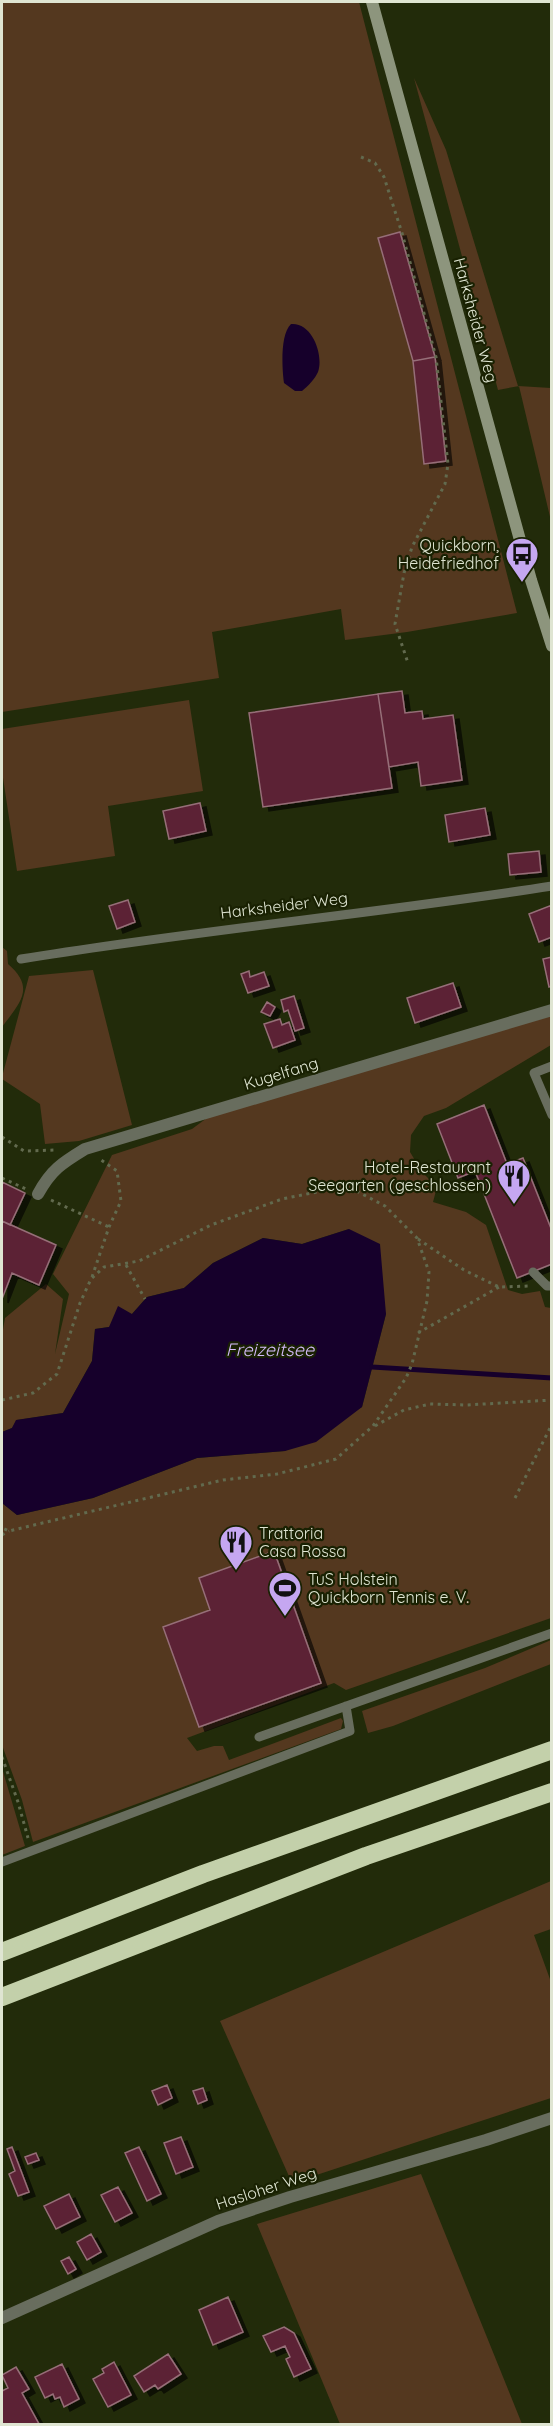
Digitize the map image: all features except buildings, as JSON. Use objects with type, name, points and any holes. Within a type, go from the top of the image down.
[{"type":"highway","points":[[2,1952],[203,1874],[552,1750]]},
{"type":"highway","points":[[2,1997],[366,1856],[552,1792]]},
{"type":"main road","name":"Harksheider Weg","points":[[372,2],[531,580],[552,646]]},
{"type":"street","name":"Kugelfang","points":[[32,1192],[60,1164],[85,1149],[552,1010]]},
{"type":"street","name":"Hasloher Weg","points":[[2,2318],[218,2221],[552,2118]]},
{"type":"lane","name":"Harksheider Weg","points":[[21,959],[127,941],[471,899],[552,886]]},
{"type":"lane","points":[[552,1066],[534,1073],[552,1115]]},
{"type":"lane","points":[[532,1272],[549,1286]]},
{"type":"lane","points":[[259,1737],[552,1633]]},
{"type":"lane","points":[[2,1863],[350,1731],[346,1706]]},
{"type":"path","points":[[361,157],[375,163],[384,177],[402,233],[436,357],[448,464],[445,484],[412,547],[403,581],[395,624],[408,663]]},
{"type":"path","points":[[2,1178],[32,1192]]},
{"type":"path","points":[[91,1279],[104,1267],[139,1261],[211,1225],[282,1199],[347,1186],[385,1206],[417,1238],[464,1270],[499,1287],[549,1286]]},
{"type":"path","points":[[2,1400],[33,1393],[57,1374],[80,1303],[109,1227],[72,1208]]},
{"type":"path","points":[[2,1535],[9,1531],[223,1480],[277,1474],[336,1459],[373,1426],[406,1378],[412,1364],[427,1301],[429,1272],[417,1238]]},
{"type":"path","points":[[126,1265],[145,1299]]},
{"type":"path","points":[[418,1333],[499,1287]]},
{"type":"path","points":[[373,1426],[404,1410],[430,1404],[467,1405],[552,1400]]},
{"type":"path","points":[[515,1498],[552,1424]]},
{"type":"path","points":[[2,1528],[9,1531]]},
{"type":"path","points":[[2,1756],[18,1802],[31,1852]]},
{"type":"shaded area","points":[[2,2],[359,2],[517,613],[345,640],[341,609],[212,632],[219,678],[2,712]]},
{"type":"shaded area","points":[[414,78],[446,150],[519,386],[498,390]]},
{"type":"shaded area","points":[[519,386],[551,388],[551,521]]},
{"type":"shaded area","points":[[189,700],[203,791],[108,806],[115,856],[17,871],[2,771],[2,729]]},
{"type":"shaded area","points":[[2,947],[7,951],[8,964],[17,973],[23,988],[19,1003],[2,1027]]},
{"type":"shaded area","points":[[93,970],[132,1125],[79,1141],[45,1144],[40,1104],[2,1079],[29,976]]},
{"type":"shaded area","points":[[551,1016],[551,1045],[446,1108],[424,1116],[411,1135],[410,1152],[422,1172],[437,1187],[433,1202],[466,1212],[486,1225],[508,1290],[522,1294],[540,1291],[545,1307],[551,1308],[551,1618],[346,1690],[334,1683],[187,1738],[197,1751],[223,1746],[229,1760],[341,1718],[343,1721],[341,1729],[33,1842],[22,1800],[2,1745],[2,1503],[17,1515],[93,1498],[197,1458],[285,1451],[362,1407],[386,1314],[349,1229],[302,1244],[263,1238],[213,1263],[184,1288],[147,1297],[132,1314],[109,1327],[95,1329],[92,1361],[63,1413],[17,1420],[12,1428],[2,1432],[2,1335],[5,1318],[46,1284],[63,1299],[55,1354],[69,1294],[53,1274],[112,1155],[192,1129],[215,1112]]},
{"type":"shaded area","points":[[551,1640],[551,1664],[393,1726],[368,1733],[362,1711],[485,1668]]},
{"type":"shaded area","points":[[2,1768],[25,1846],[2,1855]]},
{"type":"shaded area","points":[[551,1881],[551,1929],[534,1935],[551,1982],[551,2098],[292,2183],[220,2021]]},
{"type":"shaded area","points":[[421,2174],[522,2424],[340,2424],[257,2224]]},
{"type":"water","points":[[291,324],[305,328],[318,349],[317,375],[302,391],[295,391],[284,383],[283,343]]},
{"type":"water","name":"Freizeitsee","points":[[349,1229],[380,1244],[386,1314],[362,1407],[316,1442],[285,1451],[197,1458],[93,1498],[17,1515],[2,1503],[2,1432],[12,1428],[16,1420],[63,1413],[92,1361],[95,1329],[109,1327],[118,1306],[132,1314],[147,1297],[184,1288],[213,1263],[263,1238],[302,1244]]},
{"type":"waterway","points":[[372,1367],[552,1378]]},
{"type":"place","name":"Quickborn, Heidefriedhof","points":[[522,583]]},
{"type":"place","name":"Hotel-Restaurant Seegarten (geschlossen)","points":[[514,1205]]},
{"type":"place","name":"Trattoria Casa Rossa","points":[[236,1571]]},
{"type":"place","name":"TuS Holstein Quickborn Tennis e. V.","points":[[285,1617]]}]
